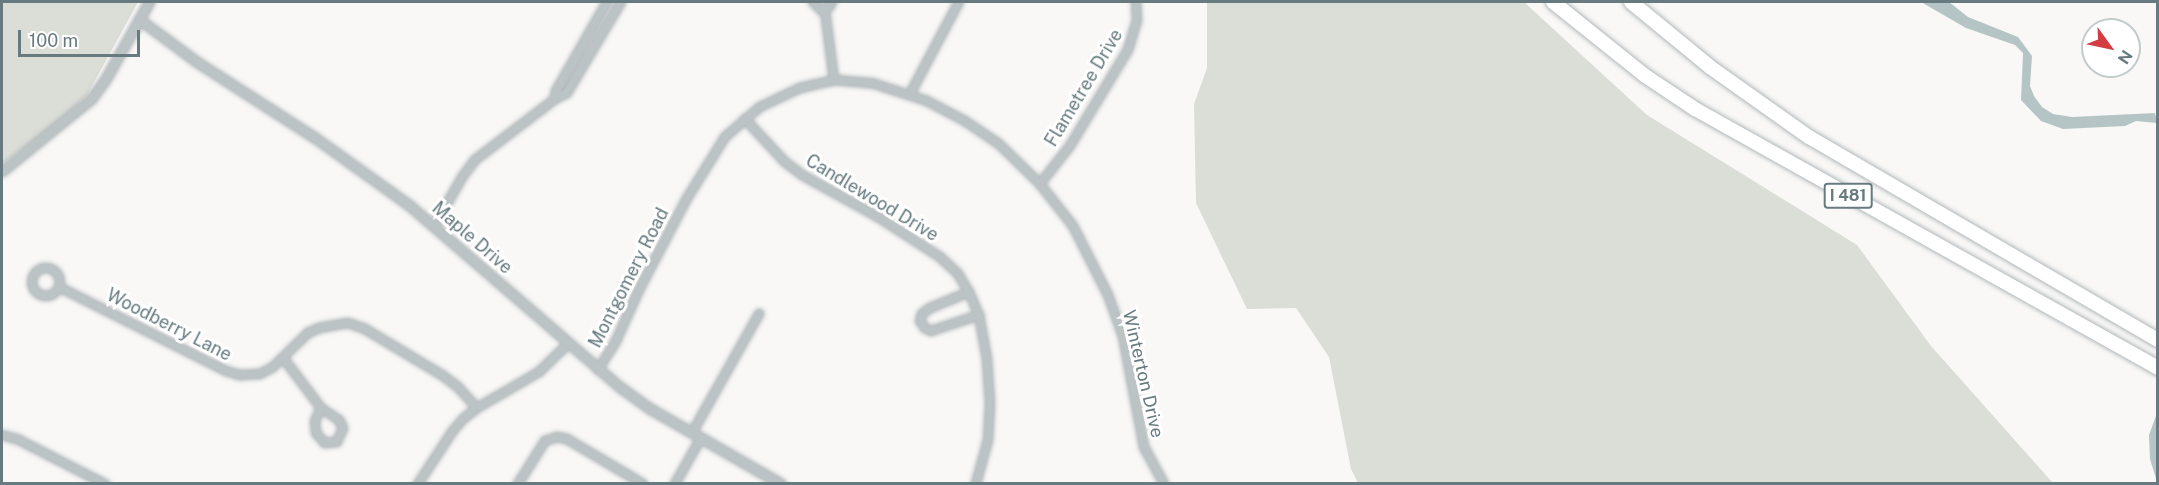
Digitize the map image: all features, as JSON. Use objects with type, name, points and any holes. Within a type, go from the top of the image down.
[{"type":"highway","name":"I 481","points":[[1553,2],[1644,75],[1695,109],[2157,368]]},
{"type":"highway","name":"I 481","points":[[1631,2],[1710,67],[1809,137],[2157,340]]},
{"type":"street","points":[[2,171],[91,99],[105,80],[149,2]]},
{"type":"street","points":[[555,99],[556,91],[607,2]]},
{"type":"street","points":[[435,225],[463,176],[475,160],[555,99],[567,93],[621,2]]},
{"type":"street","points":[[813,2],[815,6],[825,10]]},
{"type":"street","points":[[832,2],[825,10],[834,80]]},
{"type":"street","points":[[910,94],[959,2]]},
{"type":"street","name":"Flametree Drive","points":[[1040,184],[1082,127],[1128,50],[1137,20],[1136,2]]},
{"type":"street","name":"Maple Drive","points":[[140,19],[197,62],[314,137],[435,225],[598,370],[649,408],[781,483]]},
{"type":"street","points":[[589,32],[599,38]]},
{"type":"street","name":"Winterton Drive","points":[[686,200],[725,137],[760,107],[788,93],[834,80],[873,83],[910,94],[965,121],[998,143],[1040,184],[1073,226],[1108,295],[1125,347],[1144,447],[1164,483]]},
{"type":"street","name":"Candlewood Drive","points":[[745,119],[785,162],[802,175],[878,217],[940,257],[957,274],[969,292],[979,315],[987,359],[990,424],[976,483]]},
{"type":"street","name":"Montgomery Road","points":[[598,370],[616,341],[639,290],[686,200]]},
{"type":"street","name":"Woodberry Lane","points":[[59,287],[226,371],[240,375],[260,374],[284,359],[308,333],[335,323],[348,323],[365,329],[442,375],[458,387],[477,408]]},
{"type":"street","points":[[969,292],[930,308],[922,314],[920,321],[925,328],[931,331],[979,315]]},
{"type":"street","points":[[675,483],[759,314]]},
{"type":"street","points":[[418,483],[452,432],[477,408],[539,372],[568,344]]},
{"type":"street","points":[[284,359],[321,408],[339,420],[343,428],[337,442],[325,443],[315,433],[315,421],[321,408]]},
{"type":"street","points":[[2,435],[19,440],[105,483]]},
{"type":"street","points":[[518,483],[544,441],[557,437],[567,439],[643,483]]},
{"type":"shaded area","points":[[2,2],[138,2],[87,95],[60,121],[2,164]]},
{"type":"shaded area","points":[[1207,2],[1524,2],[1647,115],[1857,245],[1931,346],[2053,483],[1358,483],[1351,469],[1329,357],[1296,308],[1247,309],[1196,203],[1194,104],[1207,68]]},
{"type":"shaded area","points":[[1921,2],[1949,2],[1968,17],[2018,37],[2032,56],[2030,86],[2034,96],[2042,107],[2053,114],[2072,117],[2155,113],[2157,123],[2136,121],[2125,126],[2063,129],[2041,121],[2021,100],[2023,53],[2015,45],[1966,28]]},
{"type":"shaded area","points":[[2157,413],[2157,482],[2150,459],[2149,435]]}]
